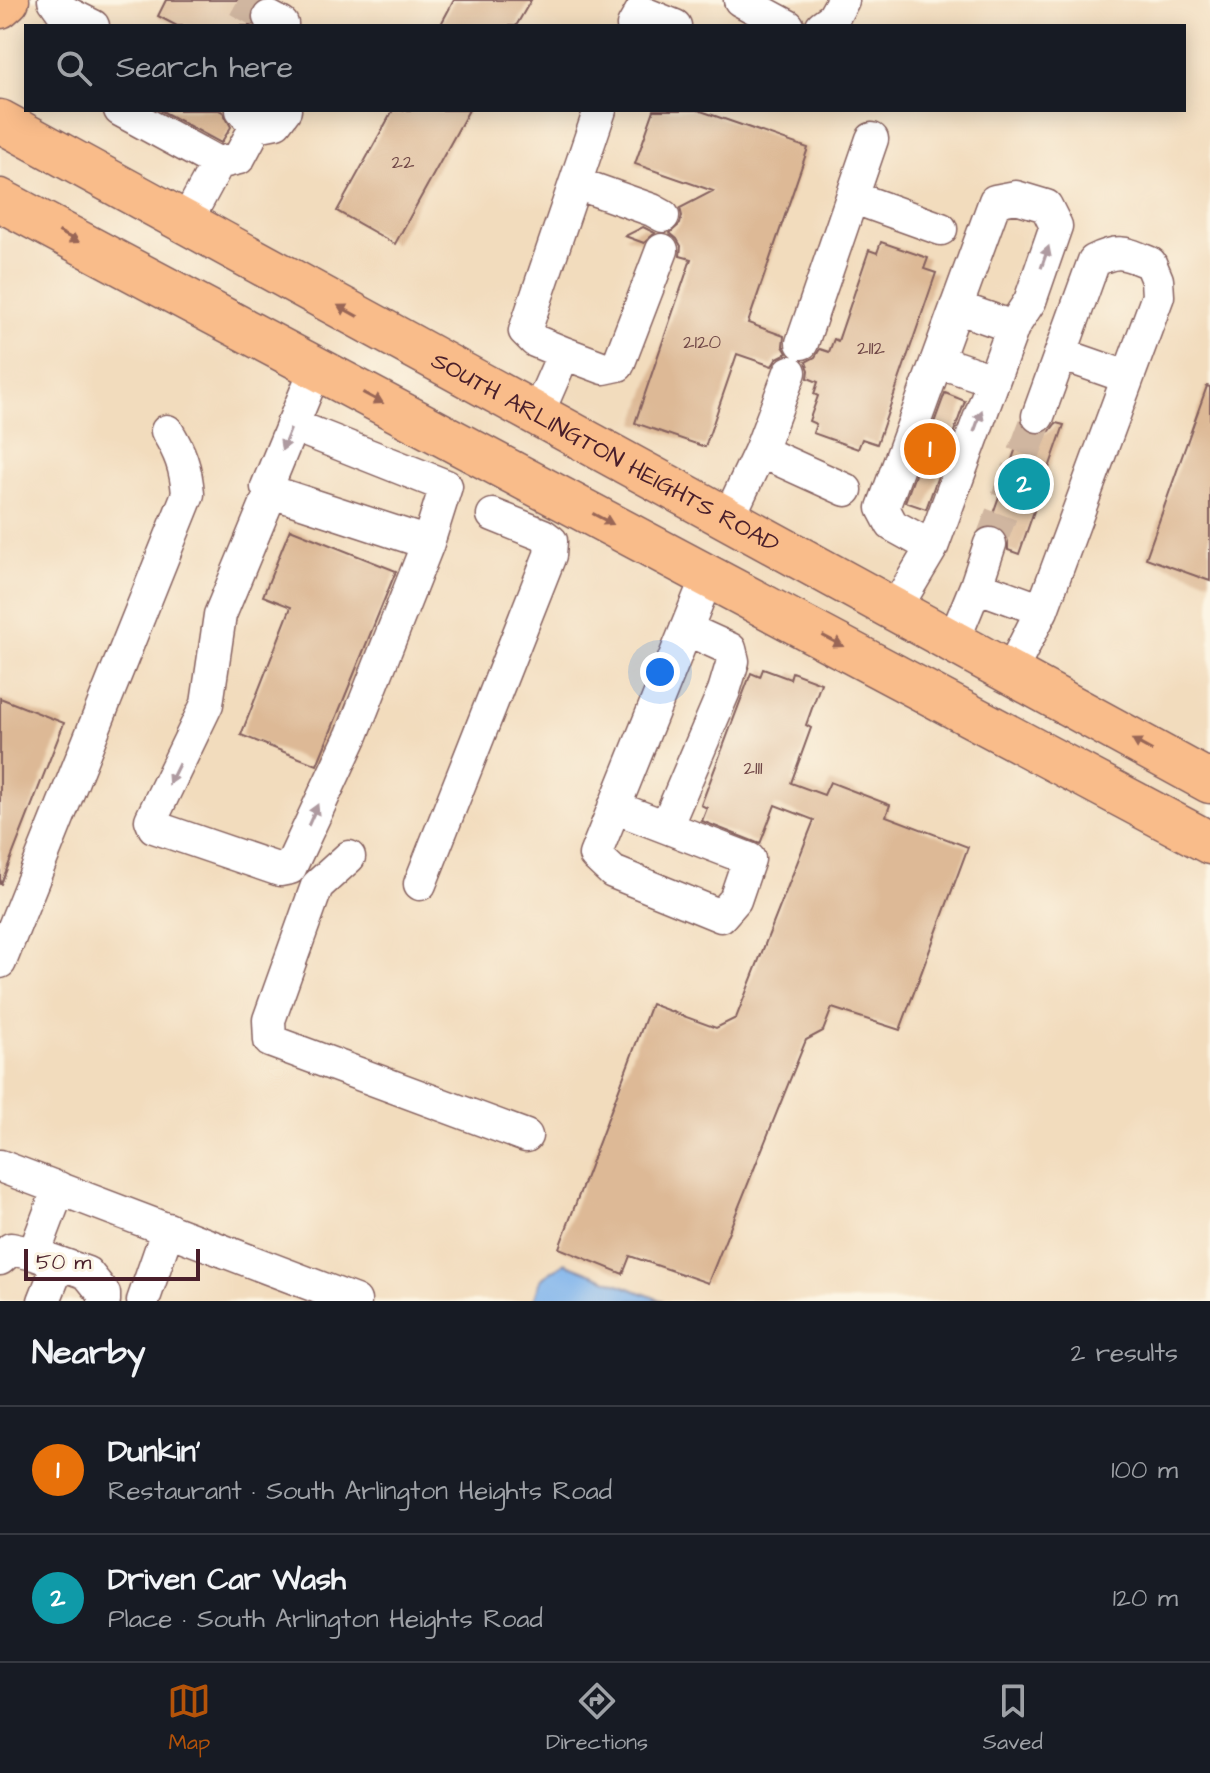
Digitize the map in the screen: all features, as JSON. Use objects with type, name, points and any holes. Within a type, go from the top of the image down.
[{"type":"main road","points":[[0,7],[8,0]]},
{"type":"main road","name":"SOUTH ARLINGTON HEIGHTS ROAD","points":[[0,121],[1210,782]]},
{"type":"main road","points":[[0,200],[1210,843]]},
{"type":"street","points":[[740,0],[784,24]]},
{"type":"street","points":[[825,24],[833,18],[843,0]]},
{"type":"street","points":[[634,24],[641,12],[670,24]]},
{"type":"street","points":[[124,112],[218,163],[239,158],[249,118],[276,122],[284,112]]},
{"type":"street","points":[[599,112],[525,331],[535,341],[604,368],[618,365],[662,250]]},
{"type":"street","points":[[802,343],[872,139]]},
{"type":"street","points":[[186,222],[218,163]]},
{"type":"street","points":[[576,183],[663,216]]},
{"type":"street","points":[[852,197],[941,229]]},
{"type":"street","points":[[895,609],[932,547],[1013,327],[1030,301],[1056,226],[1046,206],[1016,197],[995,201],[883,508],[892,525],[932,547]]},
{"type":"street","points":[[1010,673],[1042,610],[1158,296],[1157,280],[1150,263],[1123,252],[1110,253],[1094,261],[1038,416]]},
{"type":"street","points":[[956,307],[1013,327]]},
{"type":"street","points":[[537,415],[564,353]]},
{"type":"street","points":[[1061,354],[1127,377]]},
{"type":"street","points":[[937,361],[993,380]]},
{"type":"street","points":[[316,368],[267,487],[271,492],[428,543]]},
{"type":"street","points":[[728,519],[760,451],[790,372]]},
{"type":"street","points":[[292,425],[446,486]]},
{"type":"street","points":[[0,962],[188,494],[182,456],[167,431]]},
{"type":"street","points":[[271,492],[220,615],[207,704],[151,820],[154,827],[280,870],[290,868],[352,735],[428,543],[462,445]]},
{"type":"street","points":[[760,451],[846,490]]},
{"type":"street","points":[[420,884],[550,555],[551,541],[543,535],[493,515]]},
{"type":"street","points":[[953,642],[990,544]]},
{"type":"street","points":[[614,807],[749,859],[735,900],[721,916],[613,872],[595,855],[614,807],[708,575]]},
{"type":"street","points":[[976,586],[1042,610]]},
{"type":"street","points":[[666,827],[724,691],[733,661],[730,649],[686,629]]},
{"type":"street","points":[[349,857],[317,886],[269,1020],[270,1041],[526,1136]]},
{"type":"street","points":[[0,1166],[355,1301]]},
{"type":"street","points":[[44,1301],[46,1258],[59,1188]]},
{"type":"street","points":[[143,1301],[168,1229]]},
{"type":"street","points":[[0,1259],[11,1249],[87,1273],[104,1294],[104,1301]]},
{"type":"water","points":[[564,1263],[663,1301],[534,1301],[541,1279]]},
{"type":"building","points":[[166,0],[261,0],[252,9],[252,24],[173,24],[158,16]]},
{"type":"building","points":[[454,0],[531,0],[517,24],[441,24]]},
{"type":"building","points":[[164,112],[223,112],[231,127],[221,143]]},
{"type":"building","points":[[392,112],[468,112],[395,244],[337,211]]},
{"type":"building","points":[[653,112],[704,112],[808,148],[748,323],[784,336],[783,346],[787,353],[777,358],[772,366],[737,354],[705,447],[635,423],[691,259],[680,256],[681,246],[670,233],[680,224],[680,208],[713,191],[635,164]]},
{"type":"building","points":[[643,227],[655,233],[644,243],[625,236]]},
{"type":"building","points":[[881,242],[928,258],[924,269],[936,273],[877,444],[862,439],[858,449],[813,433],[816,424],[809,421],[818,396],[814,394],[818,382],[808,378],[806,362],[815,357],[820,349],[829,352],[834,339],[838,341],[869,250],[877,253]]},
{"type":"building","points":[[1207,386],[1210,387],[1210,581],[1146,558]]},
{"type":"building","points":[[945,393],[965,401],[926,509],[905,502]]},
{"type":"building","points":[[1056,423],[1064,425],[1019,554],[1008,550],[1004,531],[989,525],[1023,428],[1031,434],[1041,435],[1050,431]]},
{"type":"building","points":[[290,529],[396,571],[317,765],[241,735],[291,607],[263,596]]},
{"type":"building","points":[[763,669],[790,679],[792,672],[821,683],[806,725],[811,728],[791,783],[824,795],[830,782],[890,805],[886,816],[968,847],[900,1030],[832,1008],[823,1031],[806,1040],[708,1283],[630,1256],[623,1274],[559,1248],[651,1004],[716,1028],[736,1018],[814,820],[775,805],[760,844],[702,821],[707,808],[701,805],[751,673],[760,677]]},
{"type":"building","points":[[0,698],[64,723],[1,884],[0,884]]},
{"type":"tunnel","points":[[238,0],[269,17]]},
{"type":"tunnel","points":[[990,544],[1038,416]]},
{"type":"place","name":"Dunkin'","points":[[930,449]]},
{"type":"place","name":"Driven Car Wash","points":[[1024,484]]}]
